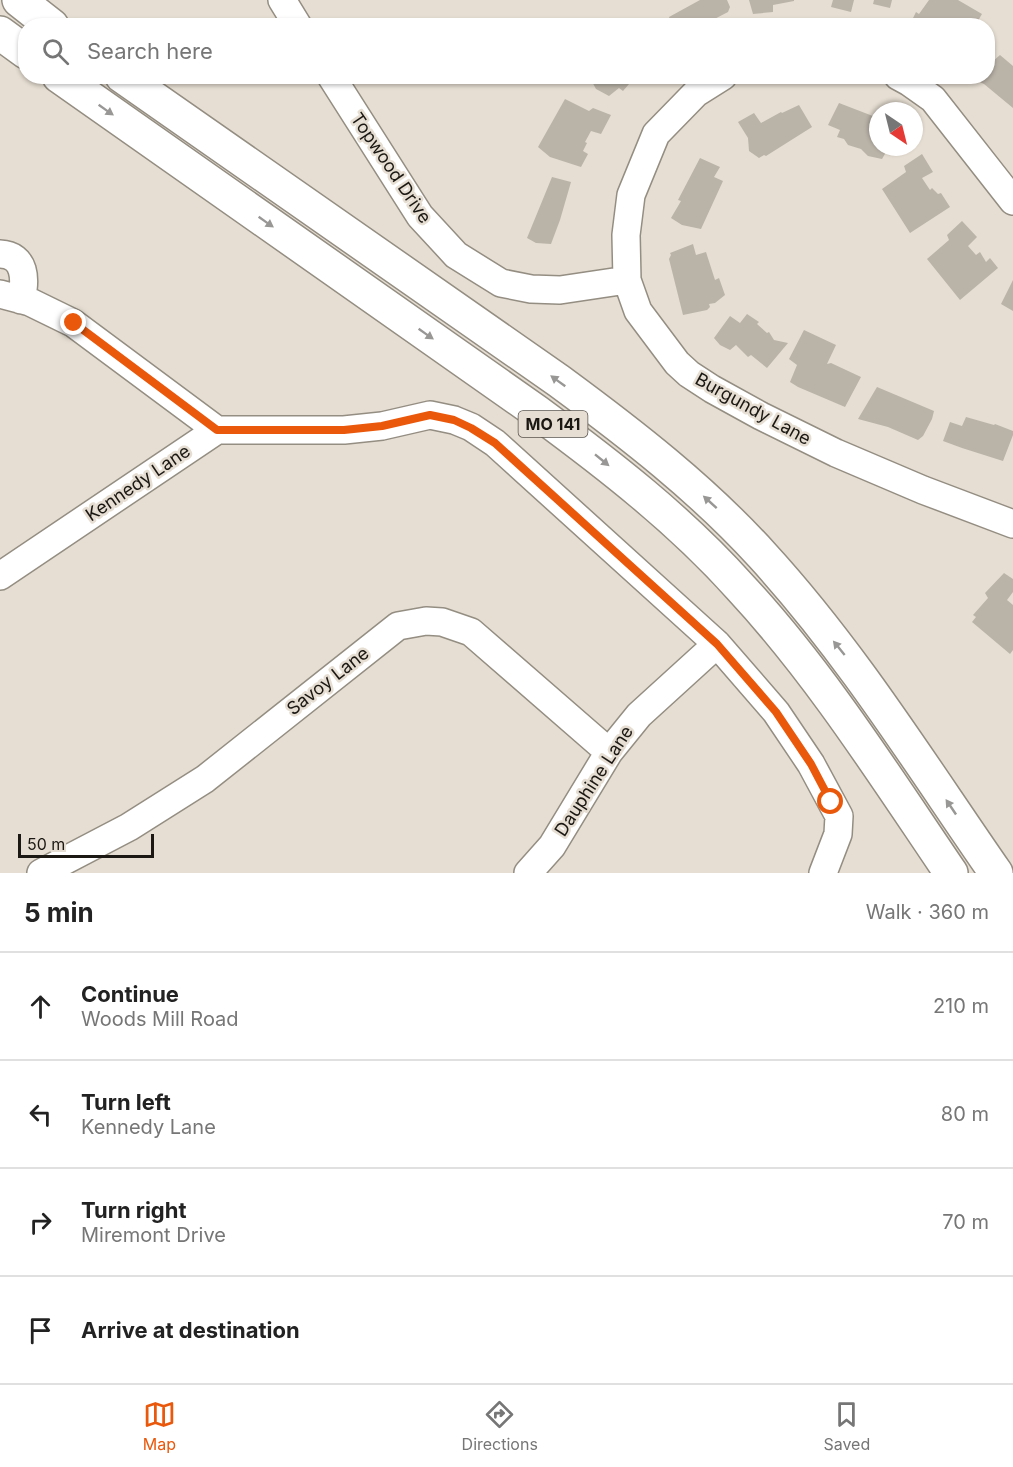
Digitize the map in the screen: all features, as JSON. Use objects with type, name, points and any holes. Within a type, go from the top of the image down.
[{"type":"highway","points":[[19,0],[42,18]]},
{"type":"highway","points":[[0,33],[18,46]]},
{"type":"highway","name":"MO 141","points":[[70,84],[537,412],[591,451],[644,494],[701,546],[785,638],[951,873]]},
{"type":"highway","name":"MO 141","points":[[133,84],[559,381],[655,455],[715,507],[762,555],[846,657],[996,873]]},
{"type":"highway","points":[[918,824],[926,873]]},
{"type":"highway","points":[[974,841],[1013,854]]},
{"type":"street","points":[[282,0],[293,18]]},
{"type":"street","name":"Topwood Drive","points":[[336,84],[420,216],[456,255],[501,283],[531,289],[560,290],[627,280]]},
{"type":"street","name":"Burgundy Lane","points":[[710,84],[696,93],[656,134],[631,195],[626,235],[627,280],[638,312],[677,363],[712,389],[836,453],[923,490],[1013,524]]},
{"type":"street","points":[[912,84],[933,99],[1013,201]]},
{"type":"street","points":[[0,254],[18,260],[24,274],[24,288],[11,297]]},
{"type":"street","points":[[11,297],[30,302],[74,323],[217,430],[344,430],[382,426],[430,415],[454,420],[495,443],[717,644],[776,712],[811,764],[839,816],[838,834],[823,873]]},
{"type":"street","name":"Kennedy Lane","points":[[0,576],[217,430]]},
{"type":"street","name":"Savoy Lane","points":[[41,873],[129,827],[205,778],[398,626],[426,621],[442,622],[471,632],[609,752]]},
{"type":"street","name":"Dauphine Lane","points":[[528,873],[552,846],[609,752],[639,715],[717,644]]},
{"type":"building","points":[[700,0],[727,0],[730,7],[728,12],[716,18],[669,17]]},
{"type":"building","points":[[749,0],[794,1],[773,5],[773,12],[753,14]]},
{"type":"building","points":[[833,0],[854,0],[851,12],[831,7]]},
{"type":"building","points":[[874,0],[892,0],[890,8],[873,4]]},
{"type":"building","points":[[929,0],[958,0],[982,14],[980,18],[913,18],[916,12],[919,14]]},
{"type":"building","points":[[1000,55],[1013,66],[1013,108],[984,84],[995,84],[995,59]]},
{"type":"building","points":[[593,84],[629,84],[623,91],[619,88],[609,96],[596,89]]},
{"type":"building","points":[[565,99],[589,111],[593,108],[611,115],[601,134],[591,131],[583,151],[588,154],[581,167],[550,157],[538,147]]},
{"type":"building","points":[[839,103],[869,115],[869,156],[884,156],[882,159],[868,156],[861,149],[848,145],[844,139],[837,137],[840,130],[828,125]]},
{"type":"building","points":[[799,105],[812,127],[766,156],[759,158],[749,151],[748,138],[738,122],[754,113],[761,123]]},
{"type":"building","points":[[923,156],[933,172],[922,178],[930,190],[932,188],[938,194],[941,193],[950,207],[910,233],[882,189],[906,172],[904,166]]},
{"type":"building","points":[[700,158],[720,167],[714,177],[723,181],[701,229],[682,225],[671,218]]},
{"type":"building","points":[[552,177],[571,182],[551,244],[536,243],[527,238]]},
{"type":"building","points":[[962,221],[977,237],[968,246],[976,255],[980,252],[986,262],[990,258],[998,268],[960,300],[927,259],[949,240],[947,235]]},
{"type":"building","points":[[693,244],[696,255],[706,252],[715,280],[719,278],[725,295],[715,303],[709,304],[710,307],[707,310],[683,315],[669,259],[670,253]]},
{"type":"building","points":[[1013,280],[1013,311],[1001,304]]},
{"type":"building","points":[[747,314],[759,322],[757,324],[767,333],[769,332],[774,340],[788,343],[767,368],[751,355],[748,357],[736,345],[730,350],[720,345],[714,338],[730,316],[740,323]]},
{"type":"building","points":[[804,330],[836,345],[827,364],[831,363],[861,377],[845,407],[790,382],[797,365],[789,359]]},
{"type":"building","points":[[877,387],[934,411],[923,436],[918,440],[888,427],[858,419]]},
{"type":"building","points":[[966,417],[1013,431],[1003,461],[943,441],[950,422],[962,426]]},
{"type":"building","points":[[1004,573],[1013,579],[1013,592],[1007,600],[1013,605],[1013,650],[1010,654],[972,622],[976,617],[973,615],[988,598],[985,593]]},
{"type":"route","points":[[74,323],[217,430],[344,430],[382,426],[430,415],[454,420],[495,443],[717,644],[776,712],[811,764],[831,802]]}]
